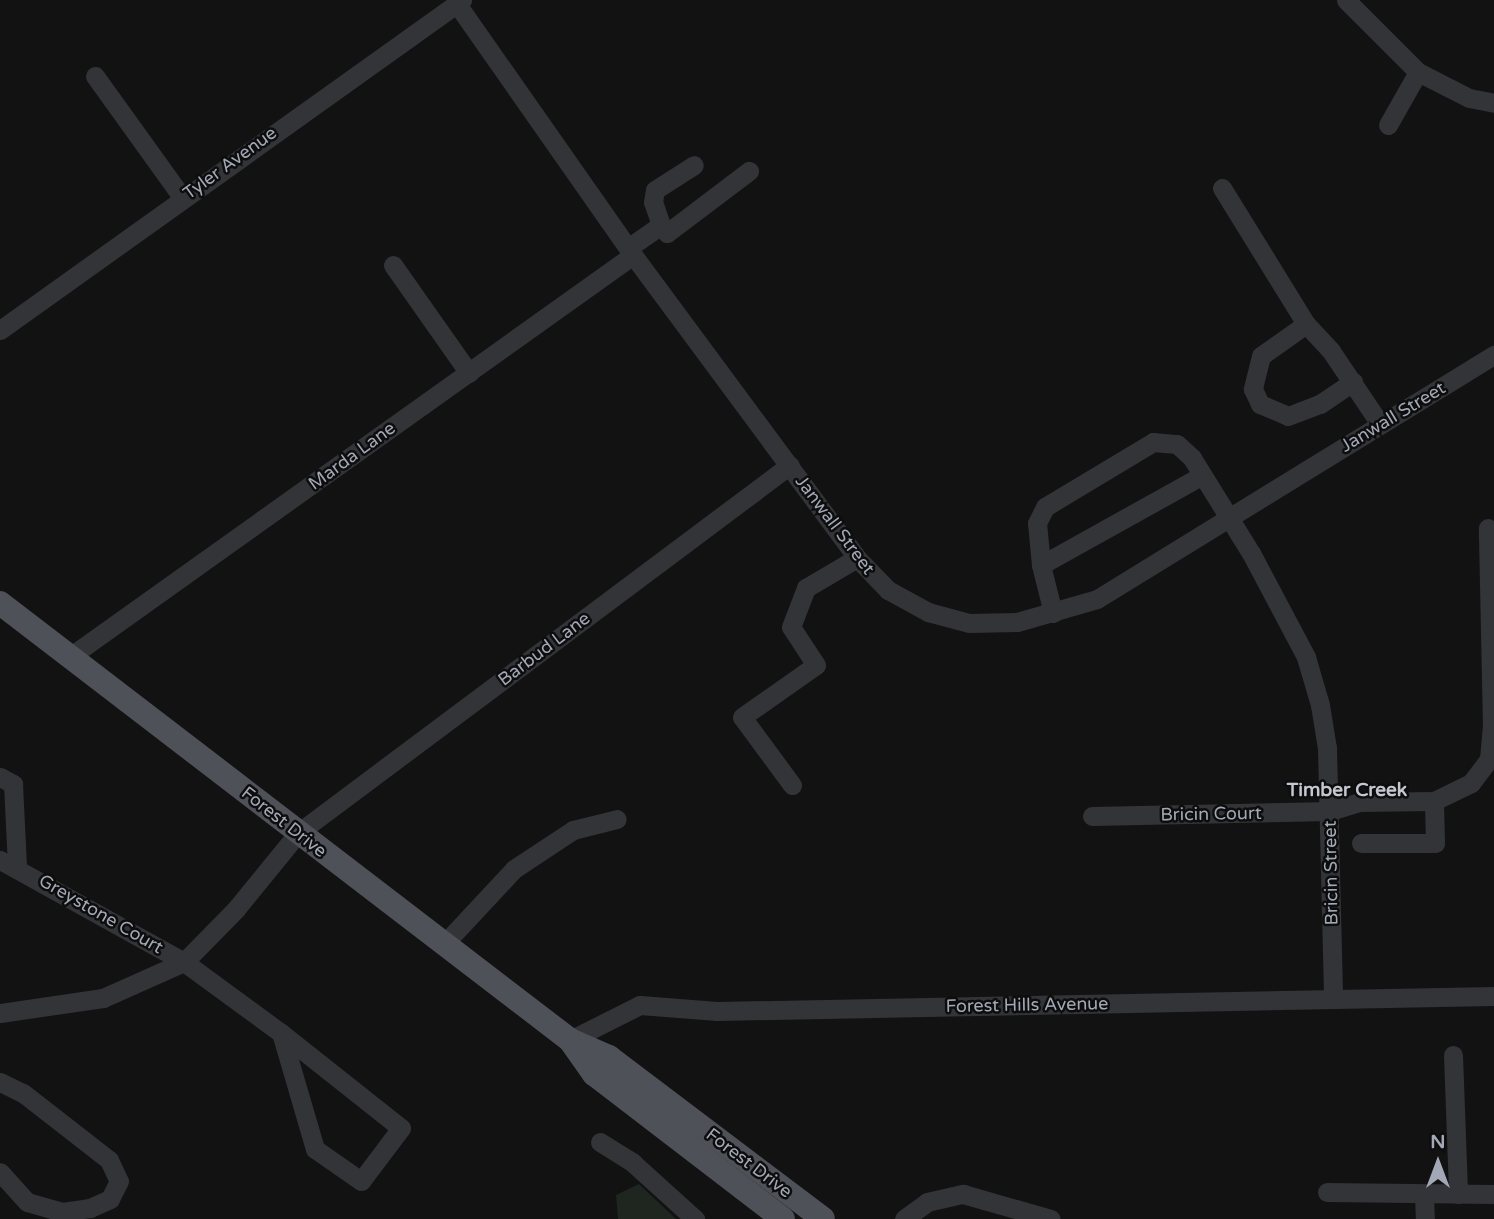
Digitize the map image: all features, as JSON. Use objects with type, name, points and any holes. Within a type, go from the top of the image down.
[{"type":"main road","name":"Forest Drive","points":[[0,603],[570,1040],[609,1057],[822,1219]]},
{"type":"main road","name":"Forest Drive","points":[[570,1040],[594,1074],[783,1219]]},
{"type":"street","points":[[1346,0],[1418,72],[1469,99],[1494,103]]},
{"type":"street","name":"Tyler Avenue","points":[[0,330],[182,197],[459,2]]},
{"type":"street","name":"Janwall Street","points":[[459,2],[631,251],[857,558],[888,590],[928,612],[969,623],[1017,622],[1097,599],[1494,355]]},
{"type":"street","points":[[1388,125],[1418,72]]},
{"type":"street","points":[[95,76],[182,197]]},
{"type":"street","points":[[661,225],[653,202],[655,190],[694,165]]},
{"type":"street","name":"Marda Lane","points":[[71,656],[469,373],[631,251],[661,225],[667,233],[749,170]]},
{"type":"street","points":[[1222,188],[1306,324],[1353,382],[1380,424]]},
{"type":"street","points":[[393,265],[469,373]]},
{"type":"street","points":[[1306,324],[1261,356],[1253,389],[1260,404],[1288,416],[1320,404],[1353,382]]},
{"type":"street","name":"Bricin Street","points":[[1053,613],[1041,565],[1037,523],[1045,508],[1153,442],[1177,444],[1230,517],[1306,657],[1327,748],[1333,999]]},
{"type":"street","name":"Barbud Lane","points":[[184,962],[236,909],[298,833],[790,465]]},
{"type":"street","points":[[1041,565],[1201,476]]},
{"type":"street","points":[[1361,843],[1435,843],[1434,801],[1471,783],[1489,759],[1488,528]]},
{"type":"street","points":[[792,786],[742,717],[816,665],[791,626],[806,588],[857,558]]},
{"type":"street","name":"Greystone Court","points":[[0,776],[13,785],[8,863],[184,962],[281,1033],[401,1128],[361,1181],[316,1149],[281,1033]]},
{"type":"street","name":"Bricin Court","points":[[1092,816],[1330,811],[1359,802],[1434,801]]},
{"type":"street","points":[[444,943],[514,869],[573,830],[617,819]]},
{"type":"street","points":[[0,1013],[103,998],[184,962]]},
{"type":"street","name":"Forest Hills Avenue","points":[[570,1040],[640,1005],[717,1011],[1494,996]]},
{"type":"street","points":[[1453,1055],[1458,1195]]},
{"type":"street","points":[[0,1082],[23,1093],[109,1160],[119,1181],[110,1199],[90,1208],[62,1212],[27,1202],[0,1172]]},
{"type":"street","points":[[600,1142],[633,1163],[695,1219]]},
{"type":"street","points":[[1327,1192],[1494,1195]]},
{"type":"street","points":[[904,1219],[927,1202],[963,1194],[982,1196],[1051,1219]]},
{"type":"street","points":[[1424,1194],[1425,1219]]},
{"type":"shaded area","points":[[639,1184],[676,1219],[618,1219],[616,1195]]},
{"type":"district","name":"Timber Creek","points":[[1347,791]]}]
